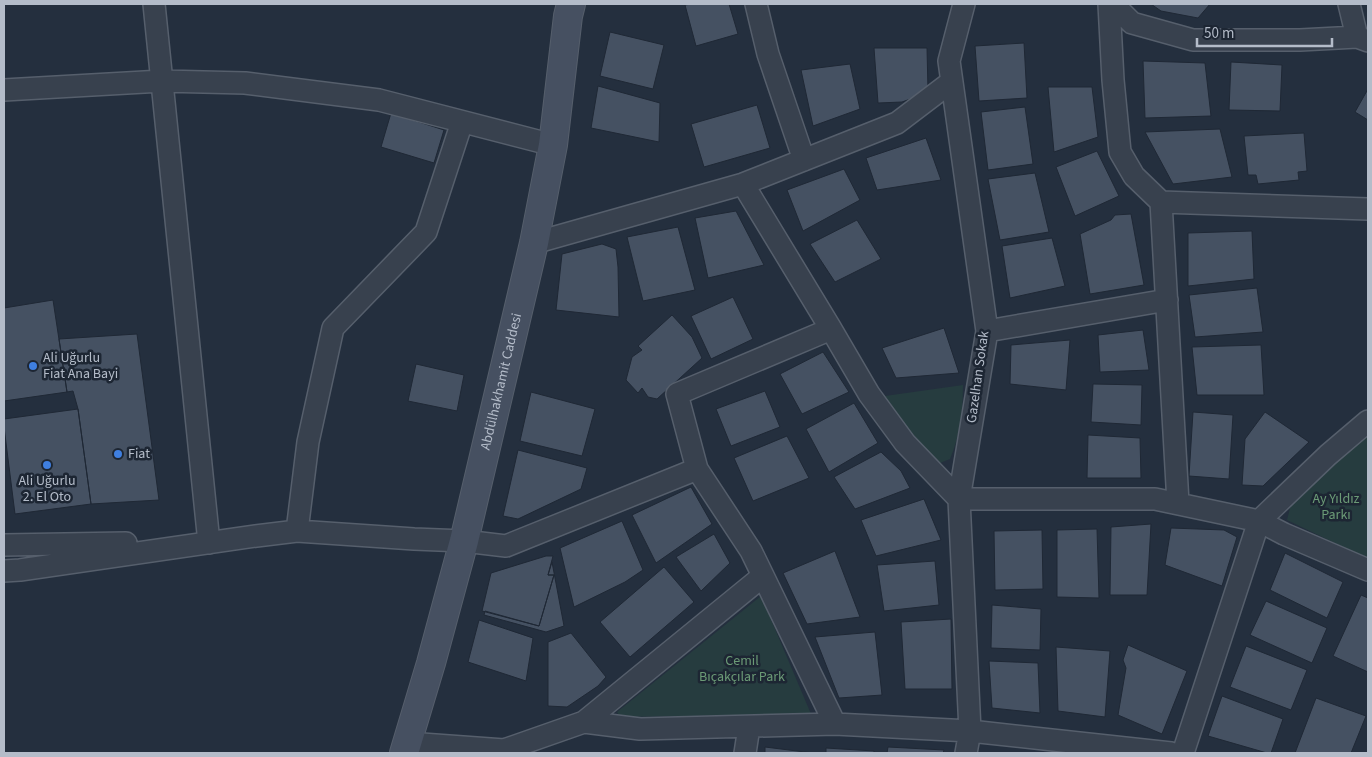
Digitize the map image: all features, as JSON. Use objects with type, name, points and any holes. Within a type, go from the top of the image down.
[{"type":"main road","name":"Abdülhakhamit Caddesi","points":[[406,748],[464,541],[534,243],[553,145],[571,4]]},
{"type":"street","points":[[154,4],[209,542]]},
{"type":"street","points":[[756,4],[768,54],[804,160]]},
{"type":"street","name":"Gazelhan Sokak","points":[[964,4],[949,62],[987,331],[959,499],[970,731],[966,753]]},
{"type":"street","points":[[1109,4],[1113,80],[1120,152],[1134,176],[1161,202],[1368,209]]},
{"type":"street","points":[[1113,4],[1132,23],[1193,40],[1363,39],[1349,4]]},
{"type":"street","points":[[4,90],[162,81],[245,83],[379,100],[553,145]]},
{"type":"street","points":[[534,243],[743,184],[897,123],[951,82]]},
{"type":"street","points":[[297,531],[308,442],[333,328],[426,232],[462,122]]},
{"type":"street","points":[[743,184],[869,394],[905,443],[959,499],[1155,498],[1259,521],[1284,534],[1368,570]]},
{"type":"street","points":[[1161,202],[1178,503]]},
{"type":"street","points":[[987,331],[1167,300]]},
{"type":"street","points":[[831,329],[677,394],[698,469],[750,551],[835,724]]},
{"type":"street","points":[[1183,753],[1259,521],[1328,455],[1368,420]]},
{"type":"street","points":[[4,571],[297,531],[464,541],[506,546],[698,469]]},
{"type":"street","points":[[4,545],[209,542]]},
{"type":"street","points":[[406,748],[504,750],[584,722],[763,576]]},
{"type":"street","points":[[584,722],[640,730],[835,724],[970,731],[1171,753]]},
{"type":"street","points":[[745,753],[750,726]]},
{"type":"green space","points":[[963,385],[959,432],[950,459],[940,463],[930,458],[915,443],[885,396]]},
{"type":"green space","name":"Ay Yıldız Parkı","points":[[1368,433],[1368,559],[1287,520],[1291,504]]},
{"type":"green space","name":"Cemil Bıçakçılar Park","points":[[761,596],[811,714],[620,717],[617,712]]},
{"type":"building","points":[[729,4],[738,34],[696,46],[685,5]]},
{"type":"building","points":[[1151,4],[1210,4],[1198,18],[1161,11]]},
{"type":"building","points":[[610,32],[664,45],[653,89],[600,76]]},
{"type":"building","points":[[1024,43],[1027,98],[979,101],[975,46]]},
{"type":"building","points":[[874,48],[927,48],[928,90],[924,94],[902,102],[878,103]]},
{"type":"building","points":[[1143,61],[1205,63],[1211,116],[1145,118]]},
{"type":"building","points":[[1231,62],[1282,65],[1280,111],[1229,110]]},
{"type":"building","points":[[850,64],[860,109],[813,126],[801,70]]},
{"type":"building","points":[[598,86],[660,103],[659,142],[591,128]]},
{"type":"building","points":[[1048,87],[1092,87],[1098,137],[1054,152]]},
{"type":"building","points":[[1368,89],[1368,120],[1355,112]]},
{"type":"building","points":[[757,105],[770,148],[704,167],[691,124]]},
{"type":"building","points":[[1025,107],[1033,164],[988,170],[981,112]]},
{"type":"building","points":[[391,113],[444,130],[434,163],[381,147]]},
{"type":"building","points":[[1220,129],[1232,177],[1173,184],[1145,132]]},
{"type":"building","points":[[1304,133],[1307,171],[1298,172],[1299,180],[1258,184],[1256,175],[1248,175],[1244,136]]},
{"type":"building","points":[[926,138],[941,180],[877,190],[866,158]]},
{"type":"building","points":[[1097,151],[1119,196],[1075,216],[1056,167]]},
{"type":"building","points":[[844,169],[860,200],[803,231],[787,190]]},
{"type":"building","points":[[1035,173],[1049,232],[1000,240],[988,179]]},
{"type":"building","points":[[736,211],[764,265],[708,278],[695,218]]},
{"type":"building","points":[[1131,214],[1144,285],[1090,294],[1080,234],[1111,220],[1115,215]]},
{"type":"building","points":[[857,220],[881,259],[835,282],[810,244]]},
{"type":"building","points":[[678,227],[695,290],[643,301],[627,237]]},
{"type":"building","points":[[1252,231],[1254,279],[1188,286],[1188,233]]},
{"type":"building","points":[[1052,238],[1065,286],[1010,298],[1002,246]]},
{"type":"building","points":[[602,244],[616,249],[619,317],[556,310],[562,254]]},
{"type":"building","points":[[1257,288],[1263,332],[1195,337],[1189,295]]},
{"type":"building","points":[[733,297],[753,339],[711,359],[691,316]]},
{"type":"building","name":"Ali Uğurlu Fiat Ana Bayi","points":[[53,300],[67,392],[4,401],[4,308]]},
{"type":"building","points":[[672,315],[692,337],[702,358],[657,399],[648,397],[642,388],[638,393],[626,380],[632,357],[642,350],[638,346]]},
{"type":"building","points":[[944,328],[959,373],[896,378],[882,348]]},
{"type":"building","points":[[1143,330],[1149,370],[1100,372],[1098,335]]},
{"type":"building","name":"Fiat","points":[[137,334],[159,500],[91,504],[78,409],[73,391],[67,392],[59,339]]},
{"type":"building","points":[[1070,340],[1066,390],[1010,384],[1011,345]]},
{"type":"building","points":[[1261,345],[1264,395],[1197,395],[1192,347]]},
{"type":"building","points":[[823,352],[849,392],[802,414],[780,374]]},
{"type":"building","points":[[416,364],[464,375],[457,411],[408,401]]},
{"type":"building","points":[[1093,384],[1142,385],[1141,425],[1091,422]]},
{"type":"building","points":[[765,391],[780,427],[731,446],[716,409]]},
{"type":"building","points":[[531,392],[595,409],[582,456],[520,441]]},
{"type":"building","points":[[854,403],[878,443],[829,472],[806,429]]},
{"type":"building","name":"Ali Uğurlu 2. El Oto","points":[[78,409],[91,504],[15,514],[4,419]]},
{"type":"building","points":[[1193,412],[1233,415],[1229,479],[1189,476]]},
{"type":"building","points":[[1265,412],[1309,442],[1263,486],[1242,485],[1245,439]]},
{"type":"building","points":[[1088,435],[1140,438],[1141,478],[1087,478]]},
{"type":"building","points":[[787,436],[809,478],[753,501],[734,458]]},
{"type":"building","points":[[518,450],[587,468],[581,489],[518,519],[503,516]]},
{"type":"building","points":[[881,452],[901,471],[910,488],[855,509],[834,477]]},
{"type":"building","points":[[691,487],[712,524],[656,563],[632,515]]},
{"type":"building","points":[[924,499],[941,540],[876,556],[861,520]]},
{"type":"building","points":[[622,521],[643,570],[625,582],[574,607],[560,548]]},
{"type":"building","points":[[1151,524],[1147,595],[1110,595],[1111,527]]},
{"type":"building","points":[[1171,528],[1224,530],[1237,537],[1222,586],[1165,565]]},
{"type":"building","points":[[1097,529],[1099,598],[1057,597],[1057,530]]},
{"type":"building","points":[[1042,530],[1043,589],[995,590],[994,531]]},
{"type":"building","points":[[714,534],[730,563],[701,591],[676,557]]},
{"type":"building","points":[[835,551],[860,617],[807,624],[783,573]]},
{"type":"building","points":[[1285,553],[1343,582],[1327,618],[1270,590]]},
{"type":"building","points":[[546,556],[553,556],[548,575],[554,575],[539,626],[482,611],[491,573]]},
{"type":"building","points":[[935,561],[939,605],[884,611],[877,565]]},
{"type":"building","points":[[552,562],[564,626],[546,632],[484,615],[485,611],[539,626],[554,575],[548,575]]},
{"type":"building","points":[[664,567],[694,602],[630,657],[600,622]]},
{"type":"building","points":[[1361,595],[1368,598],[1368,672],[1333,656]]},
{"type":"building","points":[[1266,601],[1327,628],[1312,663],[1250,635]]},
{"type":"building","points":[[992,605],[1041,609],[1040,650],[991,648]]},
{"type":"building","points":[[951,619],[952,689],[905,689],[901,622]]},
{"type":"building","points":[[479,620],[533,638],[526,681],[468,662]]},
{"type":"building","points":[[875,632],[882,695],[839,698],[815,637]]},
{"type":"building","points":[[571,633],[606,677],[598,686],[567,707],[548,706],[548,642]]},
{"type":"building","points":[[1128,645],[1187,671],[1162,734],[1118,715],[1126,668],[1123,660]]},
{"type":"building","points":[[1246,646],[1307,670],[1291,710],[1230,687]]},
{"type":"building","points":[[1056,647],[1110,651],[1105,717],[1058,711]]},
{"type":"building","points":[[989,661],[1038,663],[1040,713],[992,708]]},
{"type":"building","points":[[1222,696],[1283,719],[1271,753],[1208,736]]},
{"type":"building","points":[[1316,698],[1366,716],[1351,753],[1295,753]]},
{"type":"building","points":[[765,747],[813,753],[765,753]]},
{"type":"building","points":[[888,747],[944,750],[943,753],[887,753]]},
{"type":"building","points":[[826,748],[874,751],[874,753],[826,753]]},
{"type":"place","name":"Ali Uğurlu Fiat Ana Bayi","points":[[33,366]]},
{"type":"place","name":"Fiat","points":[[118,454]]},
{"type":"place","name":"Ali Uğurlu 2. El Oto","points":[[47,465]]}]
